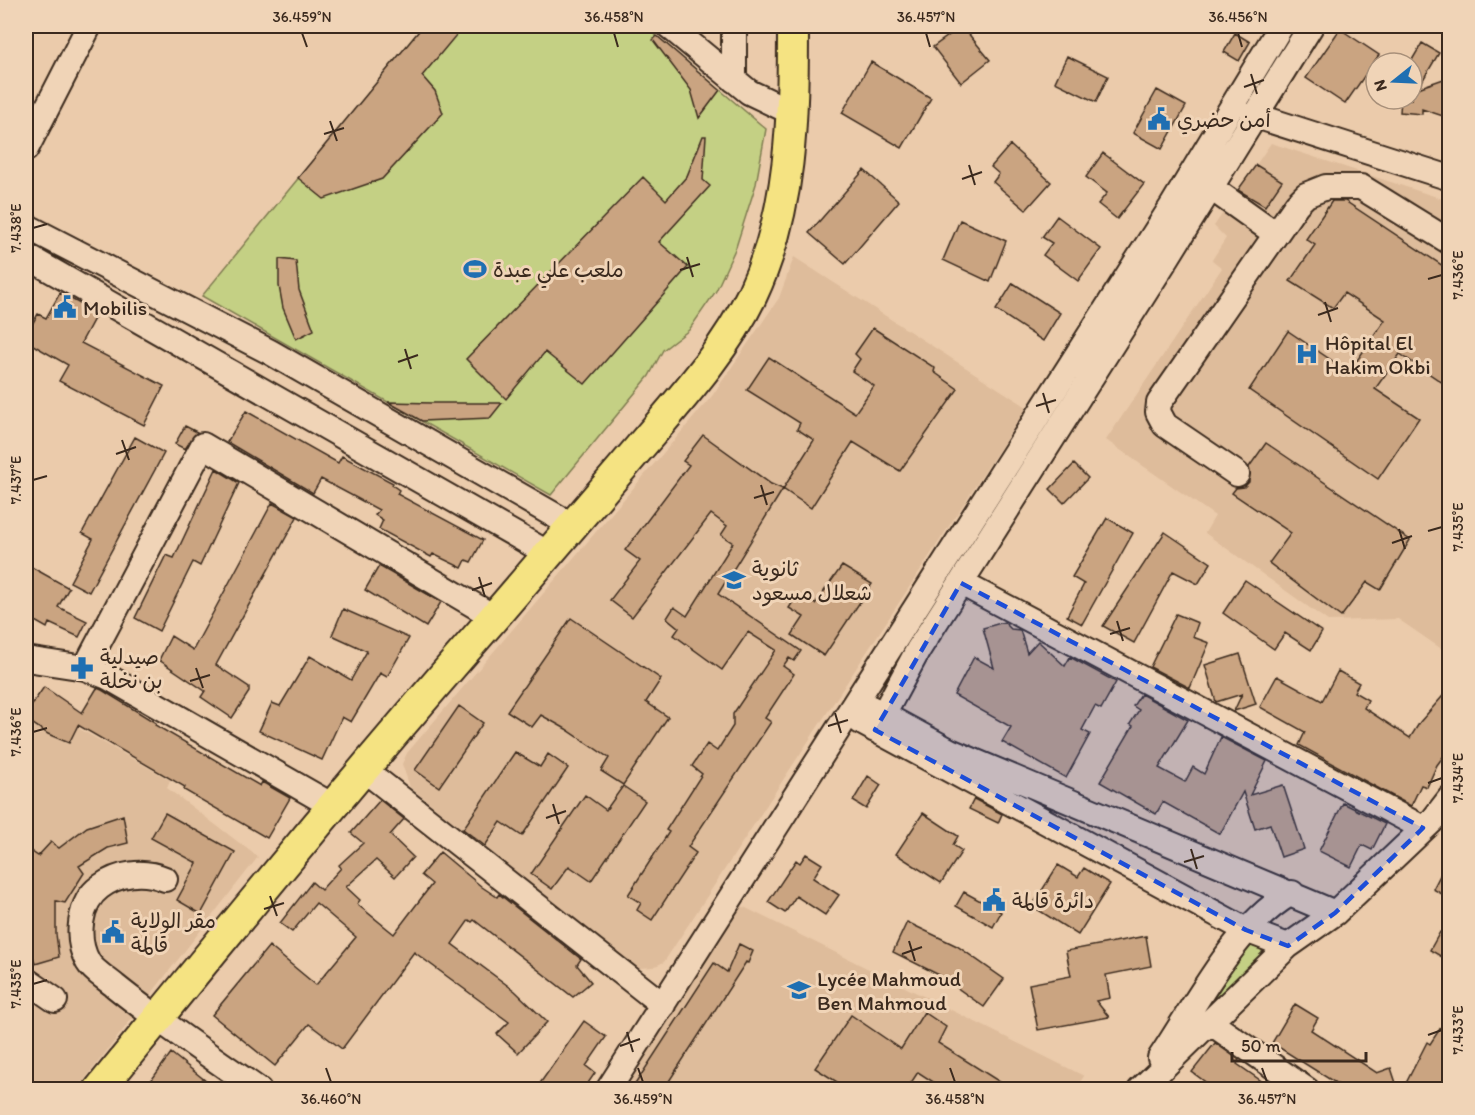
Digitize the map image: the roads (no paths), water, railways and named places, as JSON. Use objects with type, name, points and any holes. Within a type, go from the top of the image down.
[{"type":"main road","points":[[99,1089],[362,768],[573,526],[702,370],[750,298],[767,259],[779,219],[793,113],[793,26]]},
{"type":"street","points":[[26,149],[89,26]]},
{"type":"street","points":[[669,26],[749,92],[793,113]]},
{"type":"street","points":[[734,26],[734,80]]},
{"type":"street","points":[[608,1089],[1172,206],[1281,26]]},
{"type":"street","points":[[879,722],[918,650],[1210,188],[1305,27]]},
{"type":"street","points":[[1253,115],[1449,178]]},
{"type":"street","points":[[1237,474],[1165,425],[1158,412],[1159,403],[1276,234],[1306,195],[1326,187],[1360,187],[1449,242]]},
{"type":"street","points":[[1210,188],[1276,234]]},
{"type":"street","points":[[26,226],[270,352],[573,526]]},
{"type":"street","points":[[26,256],[549,554]]},
{"type":"street","points":[[85,668],[203,445],[494,617]]},
{"type":"street","points":[[961,583],[1435,826]]},
{"type":"street","points":[[26,659],[85,668],[108,676],[331,806]]},
{"type":"street","points":[[853,708],[1245,930],[1288,946]]},
{"type":"street","points":[[879,722],[1292,893],[1335,913]]},
{"type":"street","points":[[362,768],[663,1005]]},
{"type":"street","points":[[1139,1089],[1211,1023],[1288,946],[1335,913],[1435,826],[1449,798]]},
{"type":"street","points":[[165,879],[141,873],[109,880],[88,899],[81,929],[88,963],[157,1019],[259,1089]]},
{"type":"street","points":[[1139,1089],[1245,930],[1271,905],[1292,893]]},
{"type":"street","points":[[26,980],[55,1000]]},
{"type":"street","points":[[1211,1023],[1307,1089]]},
{"type":"place","name":"أمن حضري","points":[[1159,119]]},
{"type":"place","name":"ملعب علي عبدة","points":[[475,269]]},
{"type":"place","name":"Mobilis","points":[[65,307]]},
{"type":"place","name":"Hôpital El Hakim Okbi","points":[[1307,354]]},
{"type":"place","name":"ثانوية شعلال مسعود","points":[[734,580]]},
{"type":"place","name":"صيدلية بن نخلة","points":[[82,668]]},
{"type":"place","name":"دائرة قالمة","points":[[994,900]]},
{"type":"place","name":"مقر الولاية قالمة","points":[[113,932]]},
{"type":"place","name":"Lycée Mahmoud Ben Mahmoud","points":[[799,990]]}]
